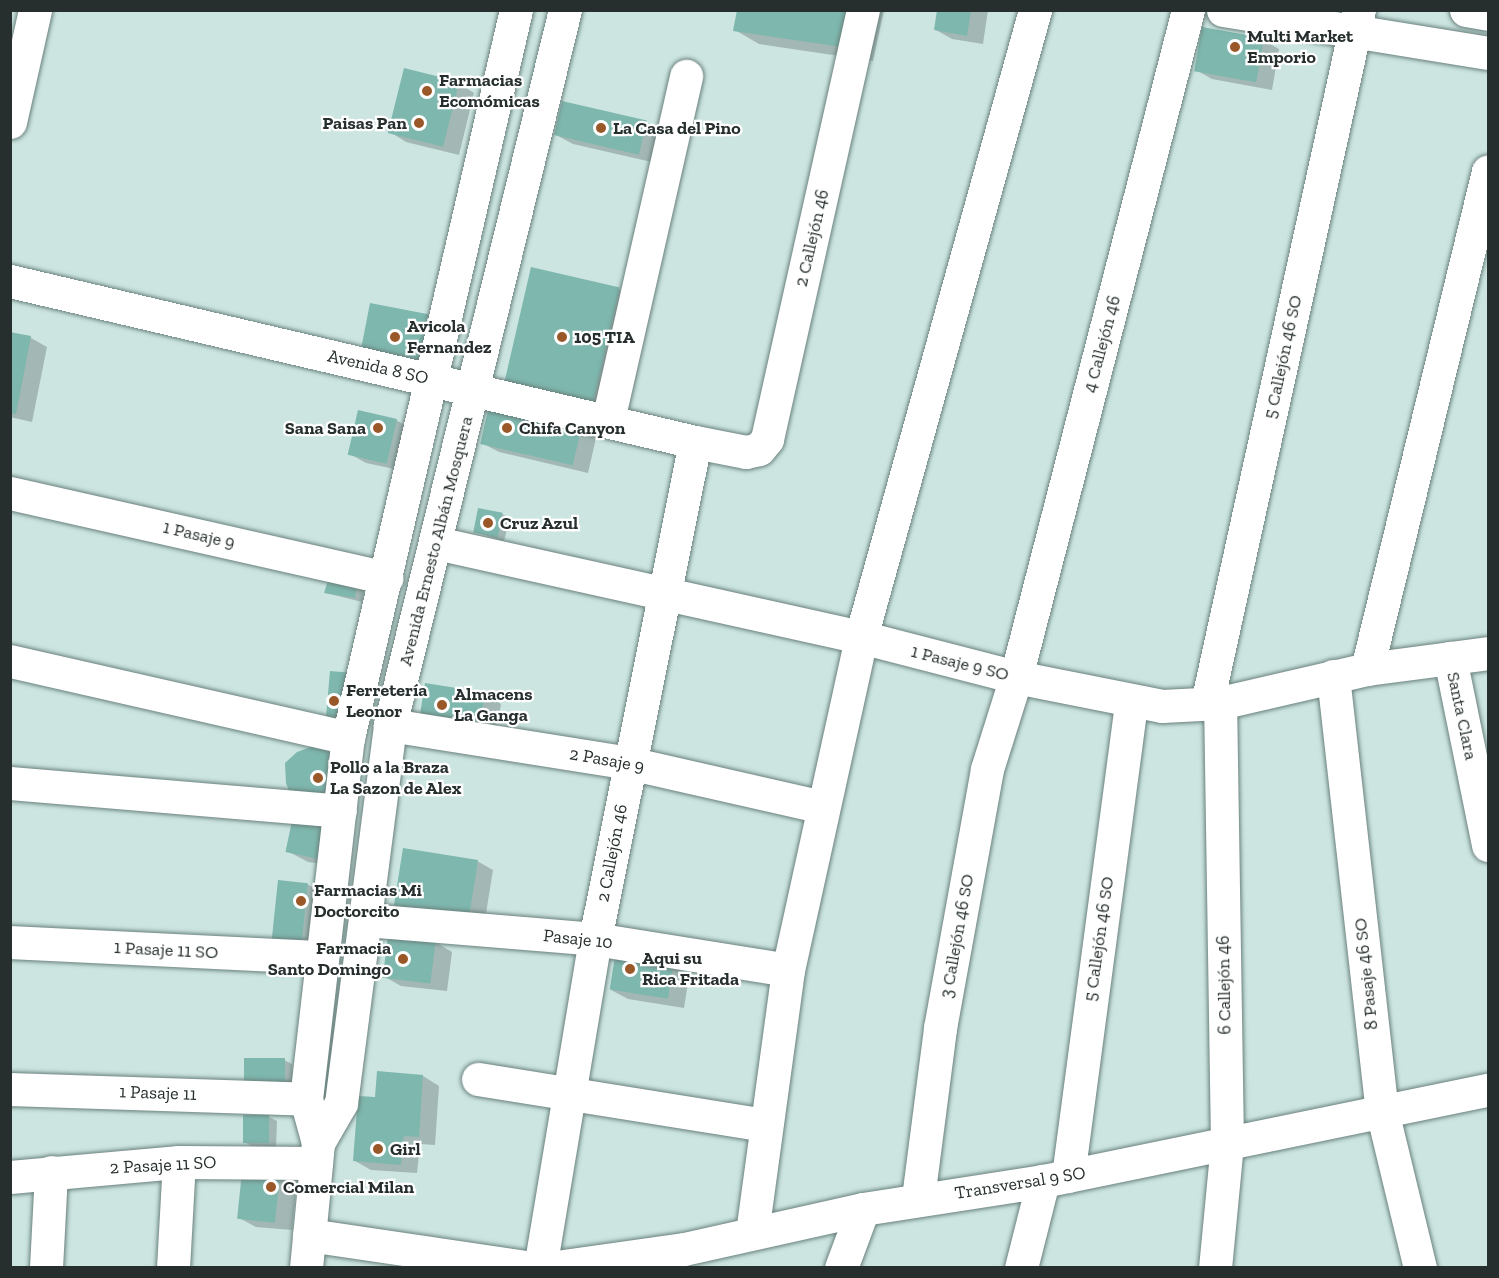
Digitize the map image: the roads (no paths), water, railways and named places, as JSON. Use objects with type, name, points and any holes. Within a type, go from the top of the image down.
[{"type":"street","points":[[10,122],[35,10]]},
{"type":"street","name":"Avenida Ernesto Albán Mosquera","points":[[306,1268],[317,1153],[306,1099],[348,738],[387,578],[516,10]]},
{"type":"street","name":"Avenida Ernesto Albán Mosquera","points":[[317,1153],[341,1103],[390,725],[474,390],[565,10]]},
{"type":"street","name":"2 Callejón 46","points":[[746,452],[759,450],[767,439],[863,10]]},
{"type":"street","points":[[752,1233],[764,1125],[788,970],[861,637],[1035,10]]},
{"type":"street","name":"4 Callejón 46","points":[[1016,677],[1188,10]]},
{"type":"street","points":[[1223,10],[1357,21],[1488,53]]},
{"type":"street","points":[[1466,10],[1488,14]]},
{"type":"street","name":"5 Callejón 46 SO","points":[[1213,703],[1357,21]]},
{"type":"street","points":[[608,420],[686,76]]},
{"type":"street","points":[[1367,669],[1488,171]]},
{"type":"street","name":"Avenida 8 SO","points":[[10,281],[695,442],[746,452]]},
{"type":"street","name":"2 Callejón 46","points":[[540,1268],[595,939],[695,442]]},
{"type":"street","name":"1 Pasaje 9","points":[[10,493],[387,578]]},
{"type":"street","name":"1 Pasaje 9 SO","points":[[436,543],[664,596],[861,637],[1016,677],[1131,702],[1186,707],[1367,669],[1488,653]]},
{"type":"street","name":"Santa Clara","points":[[1450,658],[1488,844]]},
{"type":"street","points":[[10,661],[348,738]]},
{"type":"street","name":"8 Pasaje 46 SO","points":[[1333,676],[1382,1111],[1420,1268]]},
{"type":"street","name":"3 Callejón 46 SO","points":[[918,1198],[940,1028],[985,781],[1016,677]]},
{"type":"street","name":"5 Callejón 46 SO","points":[[1021,1268],[1055,1179],[1131,702]]},
{"type":"street","name":"6 Callejón 46","points":[[1213,703],[1227,1143],[1215,1268]]},
{"type":"street","name":"2 Pasaje 9","points":[[390,725],[629,763],[823,807]]},
{"type":"street","points":[[10,783],[340,811]]},
{"type":"street","name":"Pasaje 10","points":[[366,920],[595,939],[788,970]]},
{"type":"street","name":"1 Pasaje 11 SO","points":[[10,942],[322,957]]},
{"type":"street","points":[[478,1079],[570,1091],[764,1125]]},
{"type":"street","name":"1 Pasaje 11","points":[[10,1089],[306,1099]]},
{"type":"street","name":"Transversal 9 SO","points":[[549,1268],[679,1258],[752,1233],[863,1209],[918,1198],[1055,1179],[1488,1090]]},
{"type":"street","name":"2 Pasaje 11 SO","points":[[10,1177],[317,1153]]},
{"type":"street","points":[[173,1268],[179,1162]]},
{"type":"street","points":[[46,1268],[51,1172]]},
{"type":"street","points":[[841,1268],[863,1209]]},
{"type":"street","points":[[309,1235],[491,1265],[532,1268]]},
{"type":"place","name":"Multi Market Emporio","points":[[1235,47]]},
{"type":"place","name":"Farmacias Ecomómicas","points":[[427,91]]},
{"type":"place","name":"Paisas Pan","points":[[419,123]]},
{"type":"place","name":"La Casa del Pino","points":[[601,128]]},
{"type":"place","name":"Avicola Fernandez","points":[[395,337]]},
{"type":"place","name":"105 TIA","points":[[562,337]]},
{"type":"place","name":"Sana Sana","points":[[378,428]]},
{"type":"place","name":"Chifa Canyon","points":[[507,428]]},
{"type":"place","name":"Cruz Azul","points":[[488,523]]},
{"type":"place","name":"Ferretería Leonor","points":[[334,701]]},
{"type":"place","name":"Almacens La Ganga","points":[[442,705]]},
{"type":"place","name":"Pollo a la Braza La Sazon de Alex","points":[[318,778]]},
{"type":"place","name":"Farmacias Mi Doctorcito","points":[[301,901]]},
{"type":"place","name":"Farmacia Santo Domingo","points":[[403,959]]},
{"type":"place","name":"Aqui su Rica Fritada","points":[[630,969]]},
{"type":"place","name":"Girl","points":[[378,1149]]},
{"type":"place","name":"Comercial Milan","points":[[271,1187]]}]
